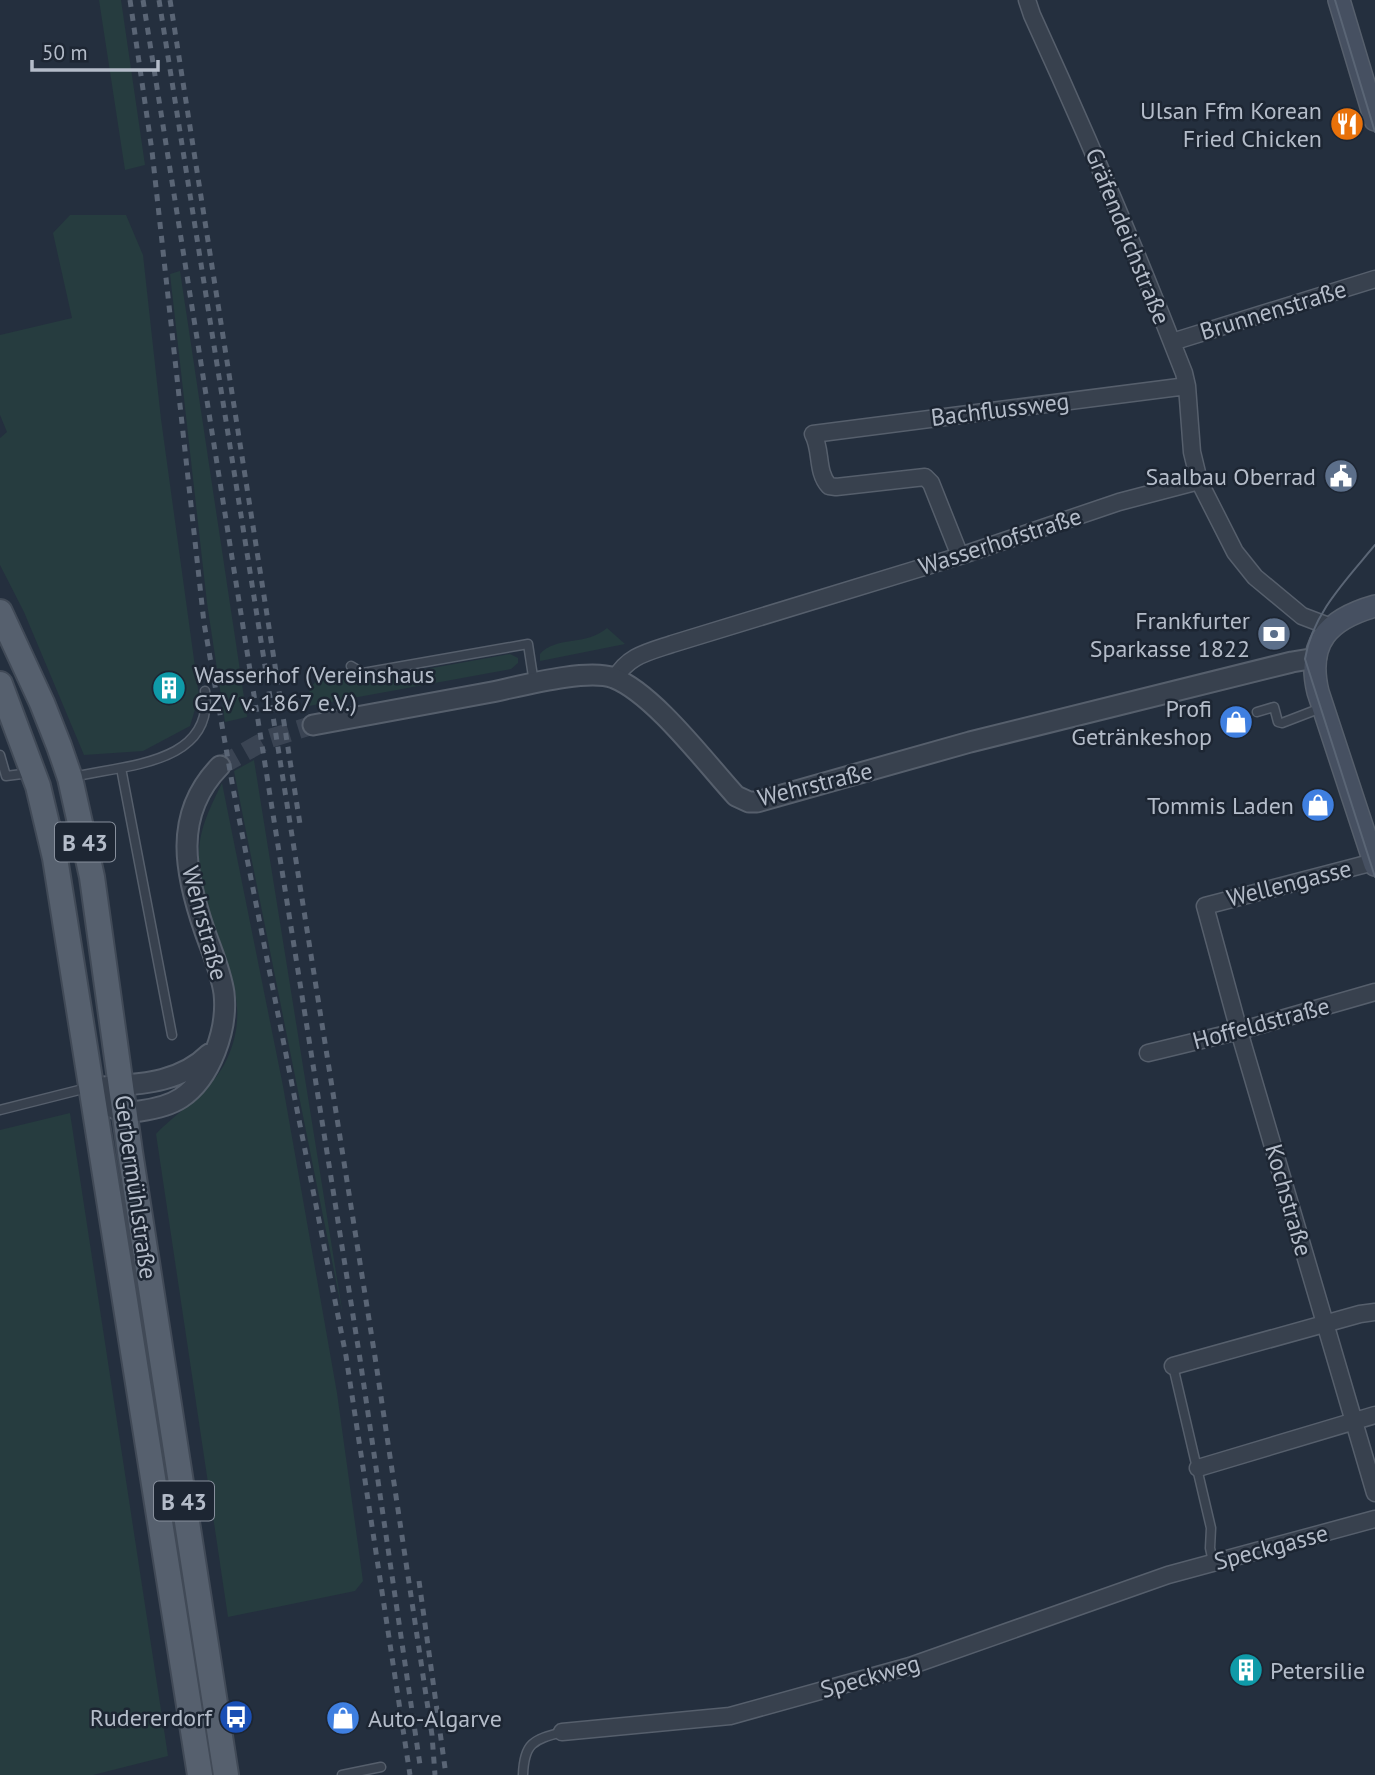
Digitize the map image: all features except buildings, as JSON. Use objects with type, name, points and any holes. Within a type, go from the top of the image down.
[{"type":"main road","points":[[1339,0],[1375,120]]},
{"type":"main road","points":[[1375,606],[1344,617],[1332,627],[1321,639],[1316,658],[1316,683],[1375,863]]},
{"type":"main road","name":"Gerbermühlstraße","points":[[0,612],[42,702],[70,778],[92,877],[226,1775]]},
{"type":"main road","name":"Gerbermühlstraße","points":[[0,684],[33,772],[55,858],[200,1775]]},
{"type":"street","name":"Gräfendeichstraße","points":[[1027,0],[1031,15],[1099,165],[1172,342],[1187,386],[1189,428],[1199,481]]},
{"type":"street","name":"Brunnenstraße","points":[[1172,342],[1375,279]]},
{"type":"street","name":"Bachflussweg","points":[[960,556],[931,483],[925,477],[829,486],[822,476],[817,440],[813,433],[1187,386]]},
{"type":"street","name":"Wasserhofstraße","points":[[615,679],[621,667],[634,657],[960,556],[1119,502],[1199,481]]},
{"type":"street","points":[[1199,481],[1235,552],[1255,577],[1302,616],[1332,627]]},
{"type":"street","name":"Wehrstraße","points":[[313,725],[586,675],[615,679],[635,689],[652,704],[736,796],[749,802],[757,802],[970,742],[1285,663],[1316,658]]},
{"type":"street","name":"Wehrstraße","points":[[125,1112],[158,1108],[182,1097],[199,1079],[217,1045],[225,1010],[224,994],[219,969],[193,895],[186,850],[194,808],[205,786],[220,766]]},
{"type":"street","name":"Wellengasse","points":[[1205,906],[1375,863]]},
{"type":"street","name":"Kochstraße","points":[[1205,906],[1239,1031],[1375,1493]]},
{"type":"street","name":"Hoffeldstraße","points":[[1147,1053],[1239,1031],[1375,992]]},
{"type":"street","points":[[90,1088],[167,1080],[181,1075],[217,1045]]},
{"type":"street","points":[[90,1088],[107,1105],[125,1112]]},
{"type":"street","points":[[1173,1366],[1375,1312]]},
{"type":"street","points":[[1198,1468],[1375,1415]]},
{"type":"street","name":"Speckgasse","points":[[1168,1575],[1375,1519]]},
{"type":"street","name":"Speckweg","points":[[562,1732],[730,1716],[910,1666],[1168,1575]]},
{"type":"lane","points":[[351,666],[363,673],[528,644],[534,684]]},
{"type":"lane","points":[[70,778],[121,768],[178,751],[197,734],[207,705],[205,691]]},
{"type":"lane","points":[[1257,712],[1274,707],[1278,722],[1282,723],[1324,707]]},
{"type":"lane","points":[[0,755],[6,776],[33,772]]},
{"type":"lane","points":[[121,768],[172,1035]]},
{"type":"lane","points":[[0,1110],[90,1088]]},
{"type":"lane","points":[[1173,1366],[1198,1468],[1210,1528],[1213,1562]]},
{"type":"lane","points":[[523,1775],[527,1751],[538,1738],[562,1732]]},
{"type":"lane","points":[[342,1775],[381,1768]]},
{"type":"green space","points":[[99,0],[121,0],[145,165],[125,170]]},
{"type":"green space","points":[[70,215],[126,215],[143,255],[161,419],[199,696],[190,726],[143,751],[84,755],[24,612],[0,565],[0,438],[7,432],[0,415],[0,335],[72,318],[53,233]]},
{"type":"green space","points":[[180,271],[247,717],[225,722],[207,603],[170,274]]},
{"type":"green space","points":[[607,628],[625,644],[540,661],[540,654],[546,648],[590,637]]},
{"type":"green space","points":[[510,654],[518,658],[518,663],[511,669],[309,706],[310,689],[322,678],[359,681]]},
{"type":"green space","points":[[254,760],[343,1316],[234,771]]},
{"type":"green space","points":[[222,783],[283,1086],[337,1393],[363,1581],[355,1591],[228,1617],[156,1134],[220,1072],[235,1034],[237,1007],[233,982],[201,880],[199,854],[203,826]]},
{"type":"green space","points":[[70,1113],[168,1756],[93,1775],[0,1775],[0,1130]]},
{"type":"tunnel","points":[[220,766],[268,739],[313,725]]},
{"type":"tram line","points":[[1335,0],[1375,132]]},
{"type":"tram line","points":[[1375,545],[1342,584],[1323,612],[1315,627],[1305,659],[1375,877]]},
{"type":"railway","points":[[130,0],[152,151],[204,623],[233,788],[346,1356],[410,1775]]},
{"type":"railway","points":[[143,0],[360,1359],[420,1765]]},
{"type":"railway","points":[[159,0],[375,1357],[432,1735],[435,1775]]},
{"type":"railway","points":[[170,0],[300,824]]},
{"type":"railway","points":[[419,1581],[446,1775]]},
{"type":"place","name":"Ulsan Ffm Korean Fried Chicken","points":[[1347,124]]},
{"type":"place","name":"Saalbau Oberrad","points":[[1341,476]]},
{"type":"place","name":"Frankfurter Sparkasse 1822","points":[[1274,634]]},
{"type":"place","name":"Wasserhof (Vereinshaus GZV v. 1867 e.V.)","points":[[169,688]]},
{"type":"place","name":"Profi Getränkeshop","points":[[1236,722]]},
{"type":"place","name":"Tommis Laden","points":[[1318,805]]},
{"type":"place","name":"Petersilie","points":[[1246,1670]]},
{"type":"place","name":"Rudererdorf","points":[[236,1717]]},
{"type":"place","name":"Auto-Algarve","points":[[343,1718]]}]
